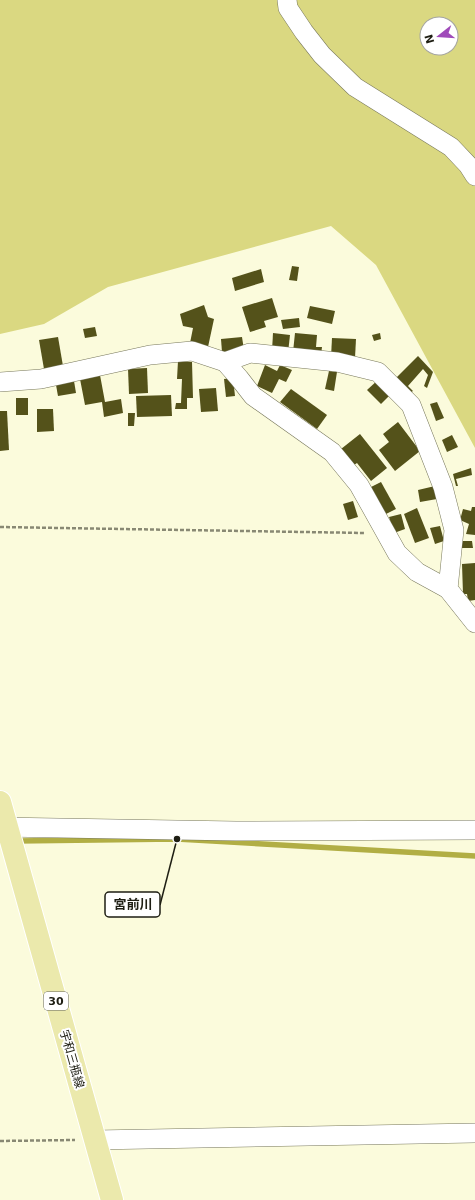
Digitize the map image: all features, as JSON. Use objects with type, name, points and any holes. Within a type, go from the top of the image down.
[{"type":"main road","name":"宇和三瓶線","points":[[0,802],[3,827],[112,1200]]},
{"type":"street","points":[[287,0],[288,8],[304,32],[322,55],[354,87],[451,147],[468,165],[475,176]]},
{"type":"street","points":[[0,382],[41,379],[150,354],[192,351],[225,362],[253,396],[332,452],[359,485],[397,553],[417,572],[448,589],[475,623]]},
{"type":"street","points":[[225,362],[250,353],[337,362],[378,372],[411,405],[443,487],[454,530],[448,589]]},
{"type":"street","points":[[3,827],[236,831],[475,830]]},
{"type":"street","points":[[95,1140],[475,1133]]},
{"type":"path","points":[[0,527],[378,533],[385,530]]},
{"type":"path","points":[[0,1141],[95,1140]]},
{"type":"shaded area","points":[[0,0],[475,0],[475,448],[376,265],[331,226],[108,287],[44,324],[0,334]]},
{"type":"building","points":[[292,266],[299,267],[297,281],[289,280]]},
{"type":"building","points":[[261,269],[264,282],[235,291],[232,278]]},
{"type":"building","points":[[272,298],[278,317],[264,321],[266,327],[250,332],[242,307]]},
{"type":"building","points":[[204,305],[208,317],[214,319],[208,347],[190,343],[193,328],[183,326],[180,314]]},
{"type":"building","points":[[310,306],[335,311],[332,324],[307,318]]},
{"type":"building","points":[[299,318],[300,327],[283,329],[281,320]]},
{"type":"building","points":[[95,327],[97,336],[85,338],[83,329]]},
{"type":"building","points":[[273,333],[290,335],[288,353],[272,351]]},
{"type":"building","points":[[295,333],[317,335],[316,347],[322,347],[321,355],[293,352]]},
{"type":"building","points":[[380,333],[381,339],[374,341],[372,335]]},
{"type":"building","points":[[58,337],[63,366],[44,369],[39,340]]},
{"type":"building","points":[[242,337],[244,350],[222,352],[221,339]]},
{"type":"building","points":[[332,338],[356,339],[355,358],[331,357]]},
{"type":"building","points":[[418,356],[433,372],[427,388],[424,386],[428,375],[423,369],[408,386],[413,391],[410,393],[396,378]]},
{"type":"building","points":[[178,361],[192,362],[193,398],[187,398],[187,409],[175,409],[176,403],[181,403],[182,379],[177,379]]},
{"type":"building","points":[[265,365],[277,371],[280,365],[292,370],[286,382],[279,379],[272,393],[257,386]]},
{"type":"building","points":[[147,368],[148,393],[129,394],[128,369]]},
{"type":"building","points":[[329,371],[337,372],[334,391],[325,389]]},
{"type":"building","points":[[100,375],[105,402],[121,399],[123,413],[104,417],[102,402],[85,405],[80,379]]},
{"type":"building","points":[[233,378],[235,396],[226,397],[224,379]]},
{"type":"building","points":[[379,379],[392,393],[381,404],[367,390]]},
{"type":"building","points":[[74,381],[76,393],[58,396],[56,385]]},
{"type":"building","points":[[216,388],[218,411],[201,412],[199,389]]},
{"type":"building","points":[[291,389],[327,415],[317,429],[280,402]]},
{"type":"building","points":[[171,395],[172,416],[137,417],[136,396]]},
{"type":"building","points":[[16,398],[28,398],[28,415],[16,415]]},
{"type":"building","points":[[437,402],[444,418],[436,421],[430,404]]},
{"type":"building","points":[[37,409],[53,409],[54,431],[37,432]]},
{"type":"building","points":[[0,411],[7,411],[9,450],[0,451]]},
{"type":"building","points":[[128,413],[135,413],[134,426],[128,426]]},
{"type":"building","points":[[398,422],[420,451],[395,471],[379,450],[389,442],[383,434]]},
{"type":"building","points":[[360,434],[387,468],[371,481],[357,463],[354,465],[341,449]]},
{"type":"building","points":[[452,435],[458,447],[447,452],[442,440]]},
{"type":"building","points":[[471,468],[472,475],[456,479],[458,486],[456,486],[453,474]]},
{"type":"building","points":[[381,482],[396,509],[384,515],[369,488]]},
{"type":"building","points":[[435,486],[437,499],[420,502],[418,490]]},
{"type":"building","points":[[353,501],[358,517],[348,520],[343,504]]},
{"type":"building","points":[[472,507],[475,507],[475,535],[466,534],[469,524],[460,520],[463,509],[471,511]]},
{"type":"building","points":[[417,508],[429,538],[415,543],[404,514]]},
{"type":"building","points":[[401,514],[405,529],[394,533],[389,517]]},
{"type":"building","points":[[440,526],[444,541],[435,544],[430,528]]},
{"type":"building","points":[[461,541],[472,541],[473,548],[462,548]]},
{"type":"building","points":[[475,563],[475,600],[468,601],[467,594],[463,594],[462,564]]},
{"type":"waterway","points":[[16,841],[177,839],[475,856]]},
{"type":"place","name":"宮前川","points":[[177,839]]}]
